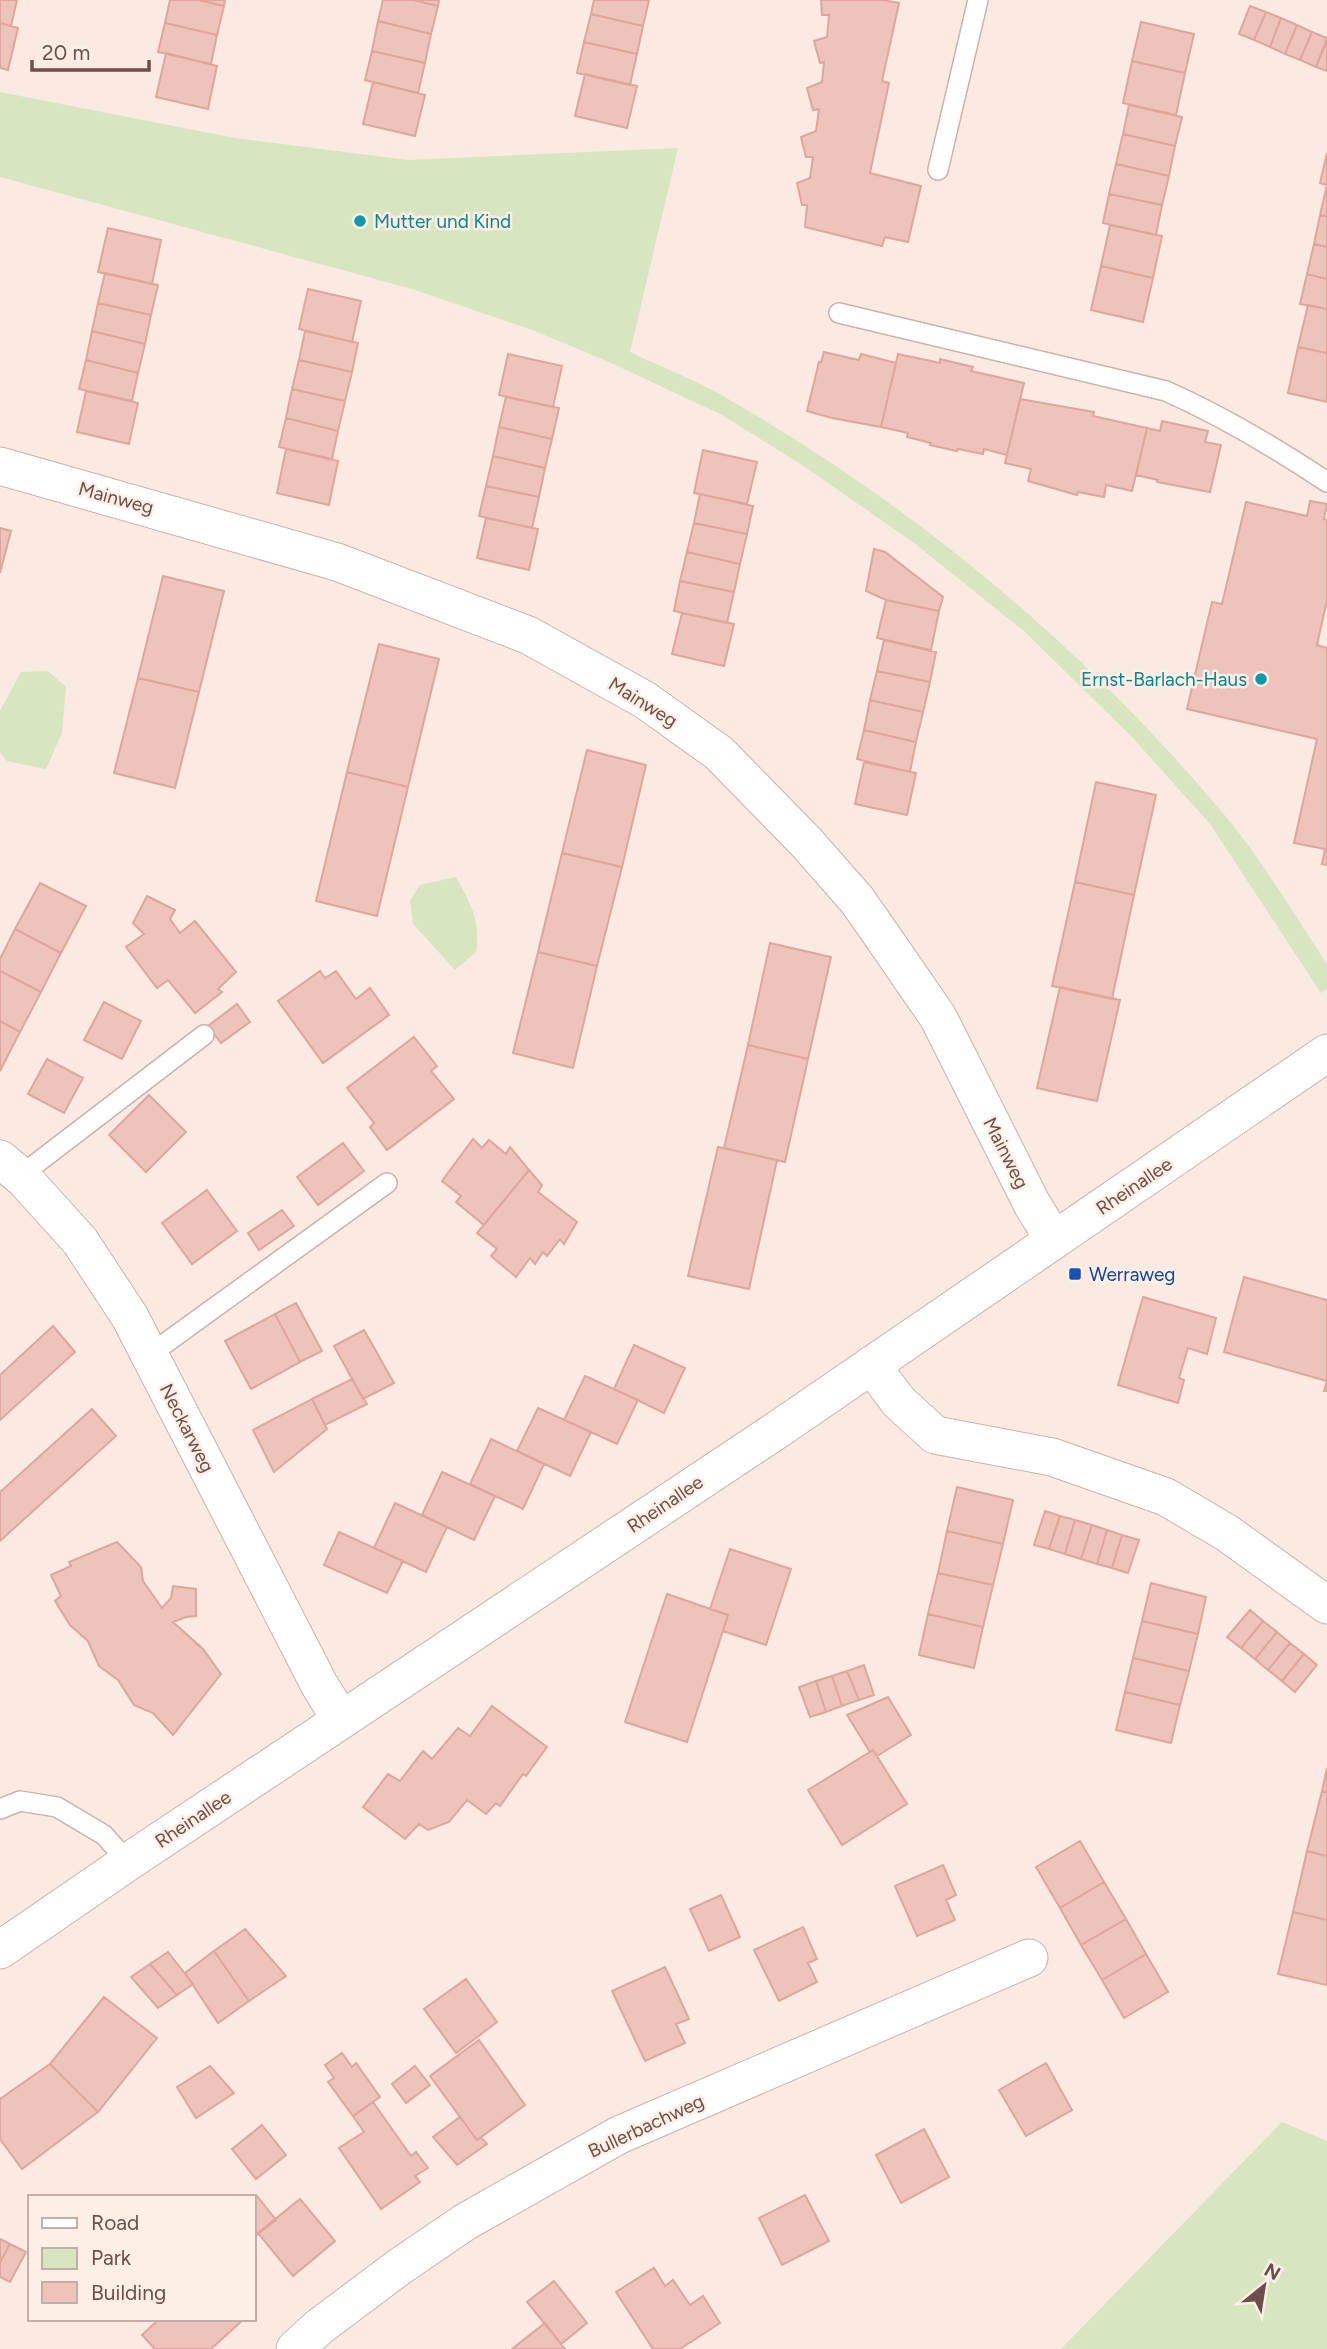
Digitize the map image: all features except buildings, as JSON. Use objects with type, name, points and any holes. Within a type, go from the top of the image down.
[{"type":"street","name":"Mainweg","points":[[0,466],[337,562],[528,635],[645,700],[719,753],[806,842],[857,900],[938,1017],[1032,1204],[1054,1240]]},
{"type":"street","name":"Rheinallee","points":[[0,1951],[128,1862],[870,1365],[1327,1053]]},
{"type":"street","name":"Neckarweg","points":[[10,1168],[80,1241],[130,1317],[318,1684],[341,1720]]},
{"type":"street","points":[[870,1365],[900,1402],[935,1434],[1052,1458],[1166,1497],[1227,1533],[1327,1605]]},
{"type":"street","name":"Bullerbachweg","points":[[295,2349],[398,2267],[465,2222],[619,2135],[1029,1958]]},
{"type":"lane","points":[[938,170],[978,0]]},
{"type":"lane","points":[[839,313],[1166,391],[1196,404],[1327,482]]},
{"type":"lane","points":[[10,1168],[204,1035]]},
{"type":"lane","points":[[149,1355],[387,1183]]},
{"type":"lane","points":[[0,1809],[20,1801],[57,1807],[103,1835],[128,1862]]},
{"type":"green space","points":[[0,92],[235,138],[408,160],[678,148],[630,352],[718,393],[866,487],[931,534],[1055,638],[1169,751],[1236,830],[1327,964],[1327,989],[1321,993],[1210,824],[1132,737],[1025,632],[914,543],[802,465],[722,415],[535,331],[412,289],[0,177]]},
{"type":"green space","points":[[48,671],[66,687],[62,733],[46,769],[7,761],[0,752],[0,711],[21,672]]},
{"type":"green space","points":[[456,877],[474,913],[477,941],[476,952],[455,970],[413,924],[410,901],[420,885]]},
{"type":"green space","points":[[1282,2122],[1327,2141],[1327,2349],[1061,2349]]},
{"type":"place","name":"Mutter und Kind","points":[[360,221]]},
{"type":"place","name":"Ernst-Barlach-Haus","points":[[1261,679]]},
{"type":"place","name":"Werraweg","points":[[1075,1274]]}]
